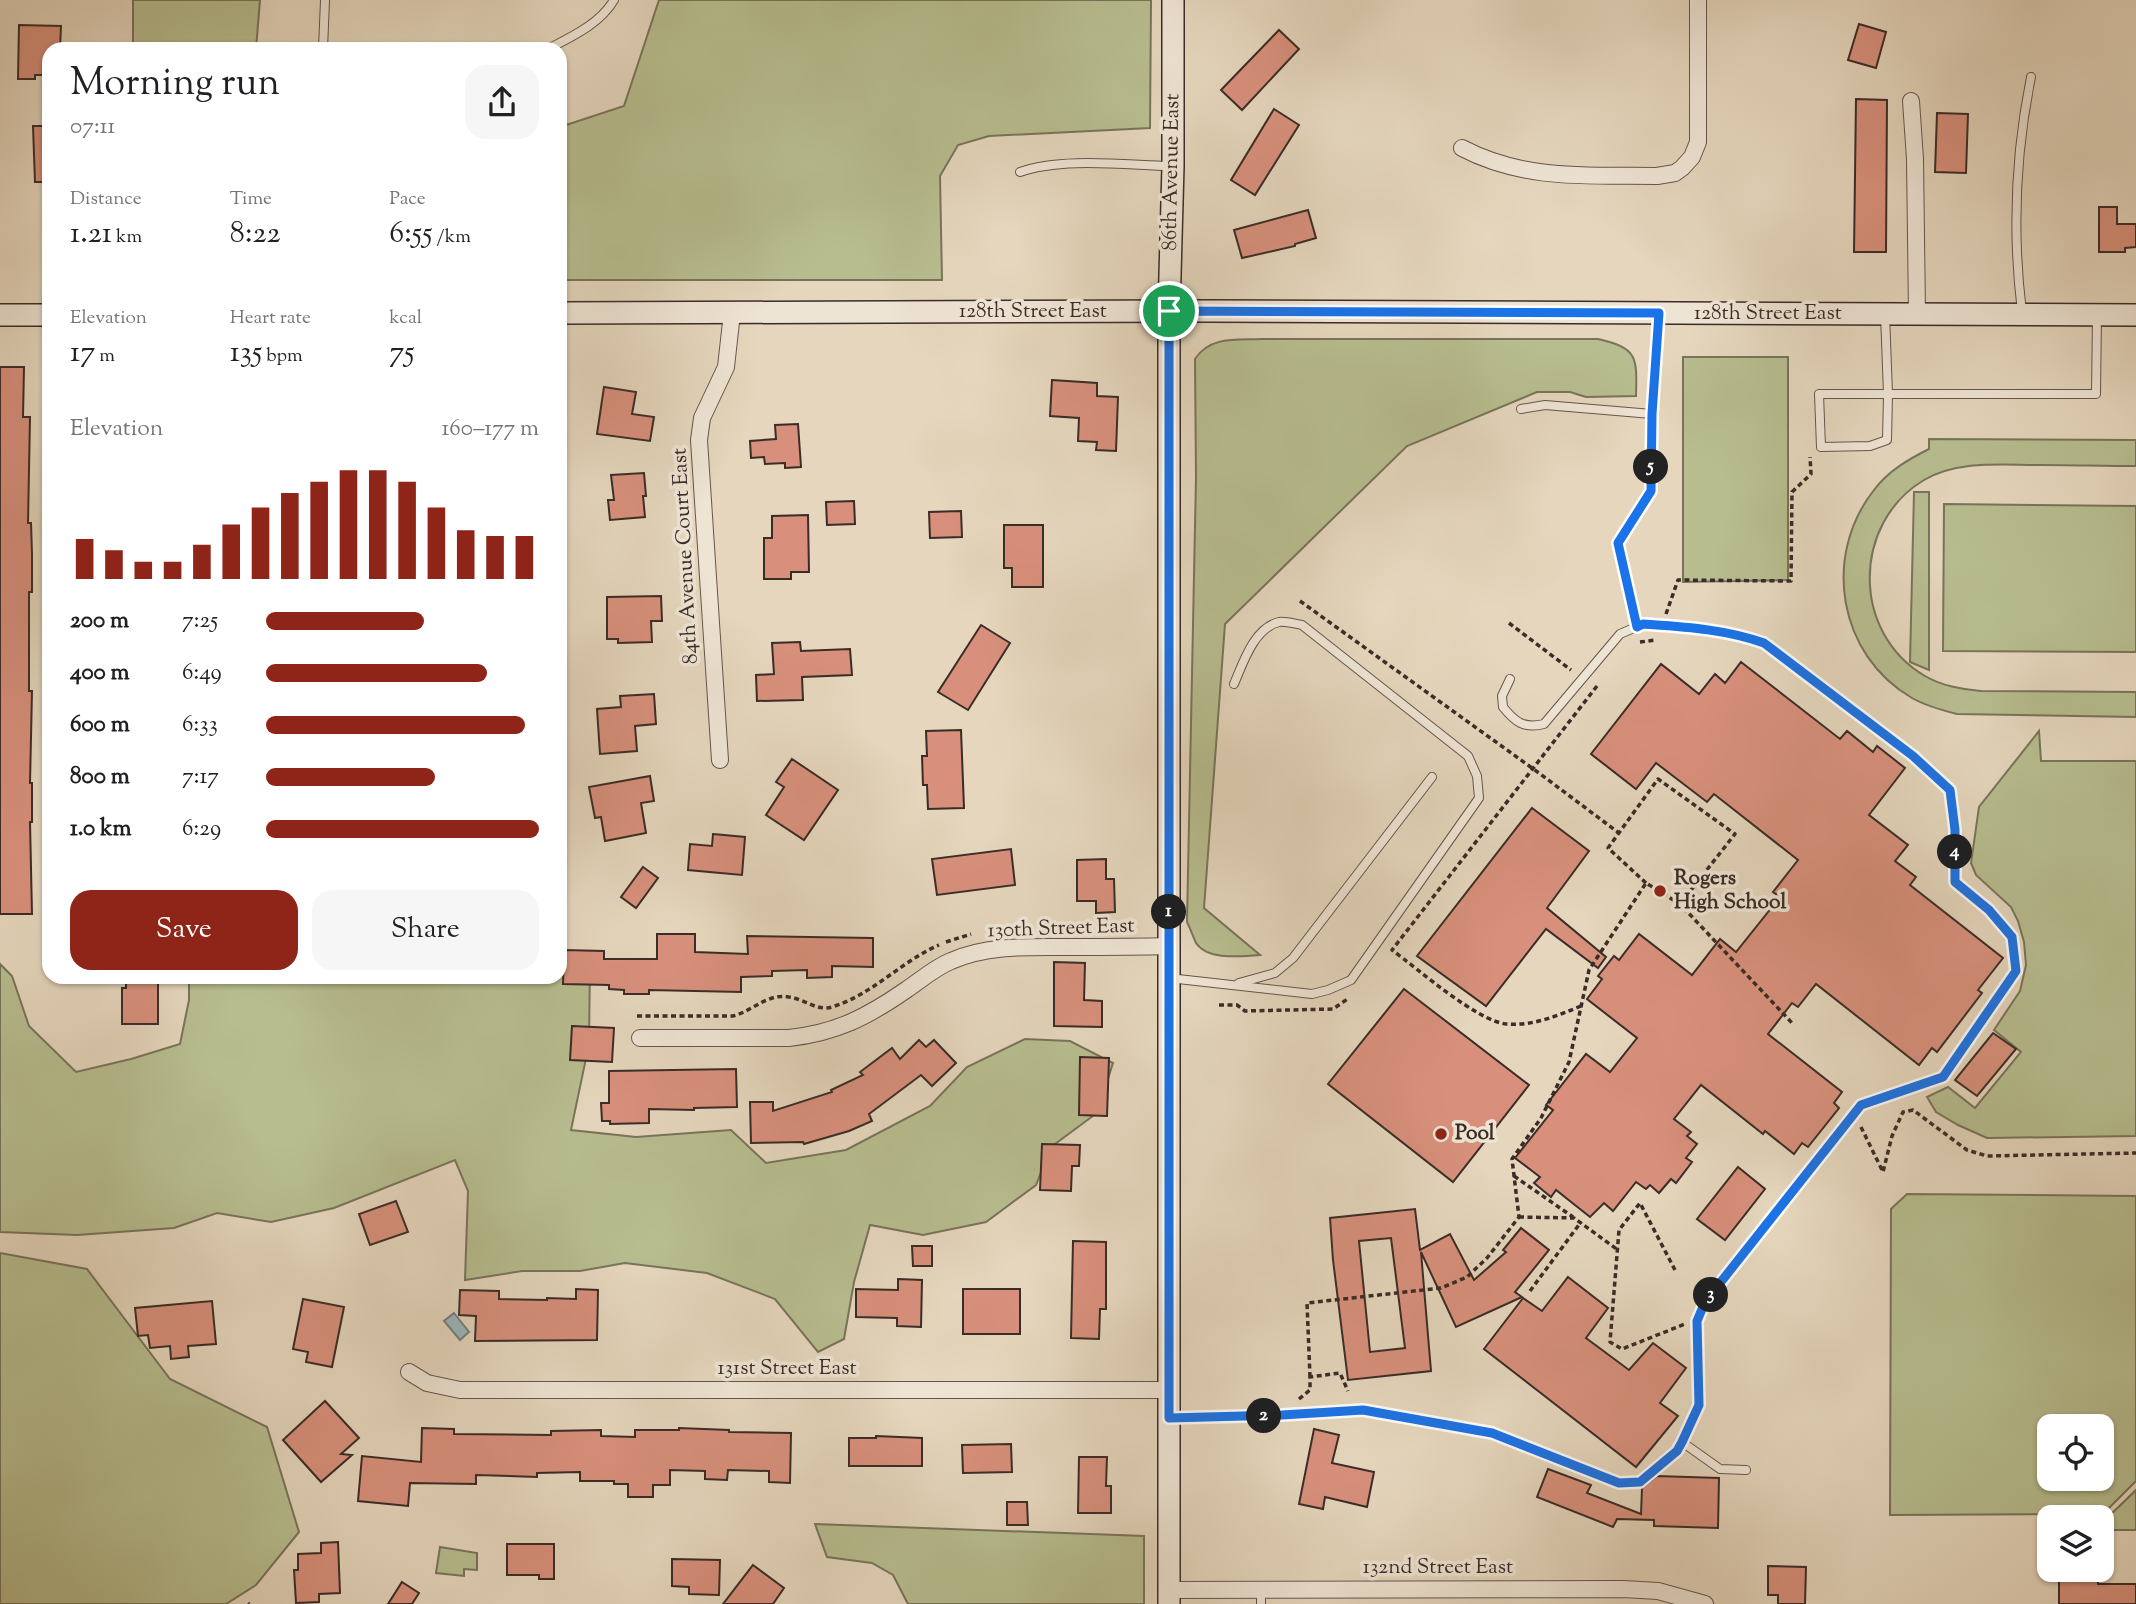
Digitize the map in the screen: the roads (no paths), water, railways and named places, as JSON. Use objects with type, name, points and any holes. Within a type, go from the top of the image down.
[{"type":"street","name":"86th Avenue East","points":[[1169,1597],[1169,311],[1173,166],[1173,0]]},
{"type":"street","points":[[1462,148],[1500,165],[1543,174],[1657,176],[1675,173],[1692,157],[1699,132],[1698,0]]},
{"type":"street","points":[[1911,101],[1915,159],[1917,314]]},
{"type":"street","name":"128th Street East","points":[[567,313],[1169,311],[2136,316]]},
{"type":"street","name":"84th Avenue Court East","points":[[720,760],[699,440],[702,418],[726,367],[732,313]]},
{"type":"street","points":[[0,315],[42,315]]},
{"type":"street","name":"130th Street East","points":[[639,1038],[789,1038],[813,1035],[862,1018],[950,961],[972,954],[1010,947],[1169,946]]},
{"type":"street","name":"131st Street East","points":[[409,1372],[427,1383],[460,1390],[1169,1390]]},
{"type":"street","name":"132nd Street East","points":[[1169,1597],[1622,1589],[1658,1591],[1686,1601],[1705,1604]]},
{"type":"lane","points":[[323,42],[325,0]]},
{"type":"lane","points":[[562,42],[580,33],[609,9],[614,0]]},
{"type":"lane","points":[[2022,315],[2015,228],[2016,184],[2031,78]]},
{"type":"lane","points":[[1020,172],[1034,167],[1065,164],[1173,166]]},
{"type":"lane","points":[[1637,627],[1618,543],[1651,491],[1652,414],[1659,313]]},
{"type":"lane","points":[[1885,314],[1888,394],[1887,440],[1870,446],[1821,447],[1819,394],[1888,394],[2096,394],[2097,315]]},
{"type":"lane","points":[[1521,409],[1545,405],[1652,414]]},
{"type":"lane","points":[[1169,978],[1312,994],[1351,980],[1479,798],[1477,776],[1468,756],[1301,625],[1280,621],[1266,629],[1249,650],[1234,684]]},
{"type":"lane","points":[[1169,1418],[1363,1410],[1492,1433],[1619,1483],[1640,1482],[1677,1451],[1699,1405],[1697,1321],[1705,1302],[1861,1105],[1943,1077],[2016,971],[2012,937],[1989,910],[1955,882],[1955,830],[1950,790],[1913,756],[1764,643],[1705,628],[1643,624],[1620,634],[1544,724],[1533,727],[1523,725],[1503,707],[1502,696],[1510,679]]},
{"type":"lane","points":[[1233,985],[1275,972],[1293,958],[1432,777]]},
{"type":"lane","points":[[1682,1442],[1720,1469],[1746,1470]]},
{"type":"water","points":[[454,1313],[469,1332],[460,1340],[444,1321]]},
{"type":"place","name":"Rogers High School","points":[[1660,891]]},
{"type":"place","name":"Pool","points":[[1441,1134]]}]
